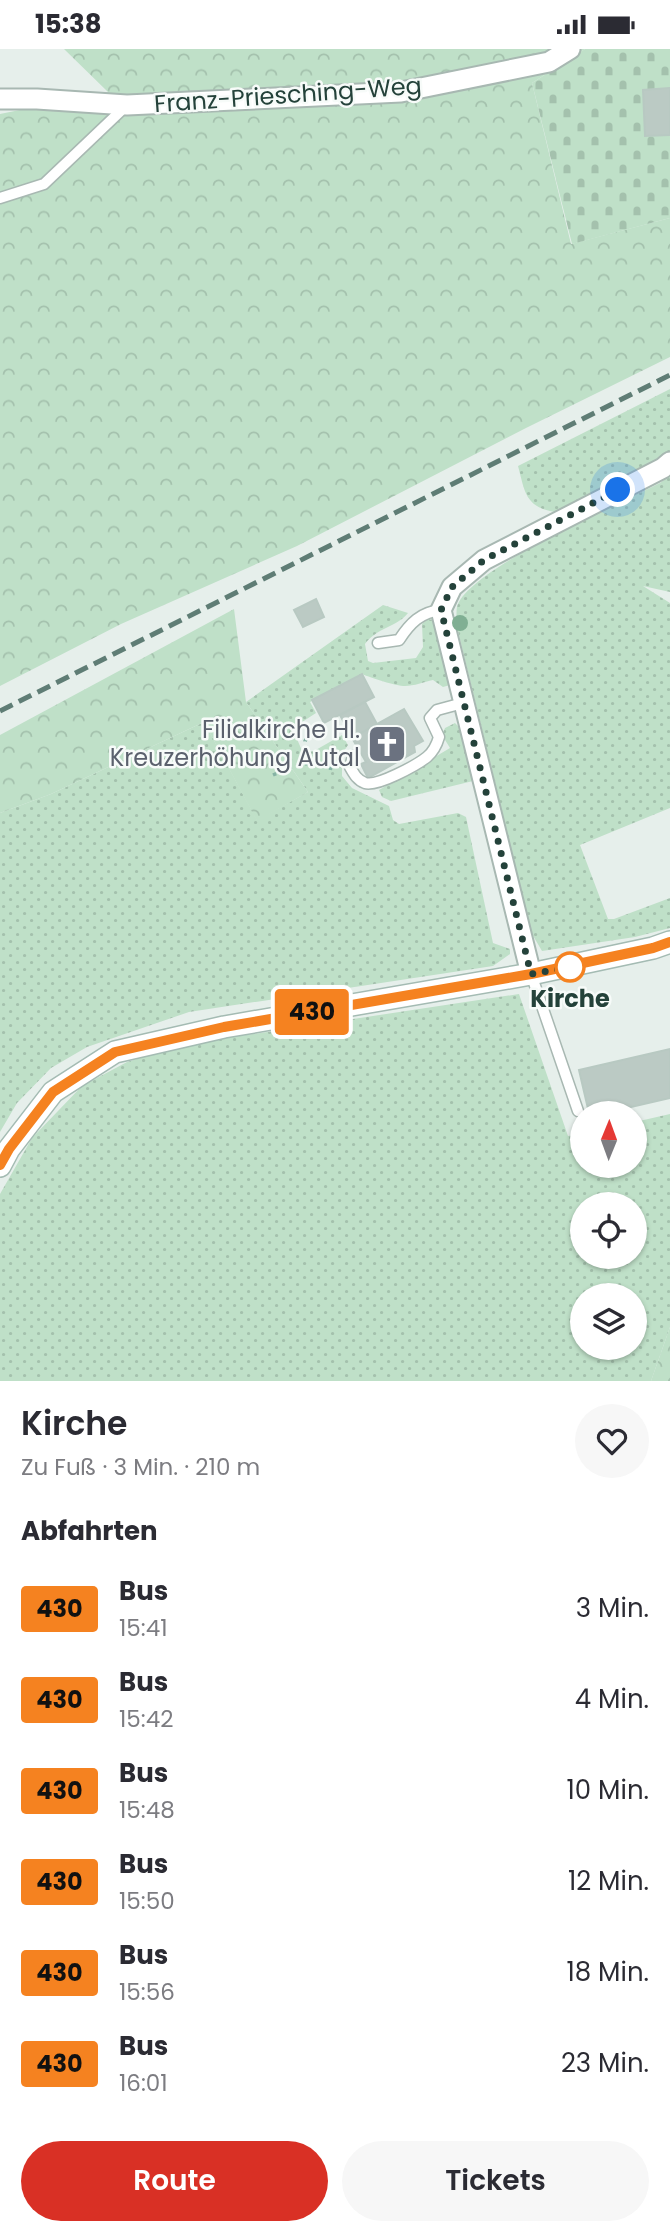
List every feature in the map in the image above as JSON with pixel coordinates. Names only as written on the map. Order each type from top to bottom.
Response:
[{"type":"main road","points":[[0,1166],[9,1149],[53,1092],[115,1052],[224,1027],[531,974],[670,942]]},
{"type":"street","name":"Franz-Priesching-Weg","points":[[0,99],[127,105],[401,93],[549,62],[570,49]]},
{"type":"street","points":[[531,974],[441,610],[452,587],[484,560],[670,462]]},
{"type":"lane","points":[[0,198],[44,184],[127,105]]},
{"type":"lane","points":[[377,643],[399,640],[408,626],[427,611],[441,610]]},
{"type":"lane","points":[[352,762],[356,778],[367,784],[379,783],[427,756],[439,737],[430,718],[437,710],[463,703]]},
{"type":"lane","points":[[531,974],[575,1101]]},
{"type":"path","points":[[316,724],[305,741],[307,754],[318,766],[341,770],[352,762]]},
{"type":"path","points":[[273,775],[291,767],[315,762]]},
{"type":"green space","points":[[64,49],[585,49],[532,83],[571,244],[670,218],[670,357],[297,546],[121,624],[0,686],[0,114],[108,92]]},
{"type":"green space","points":[[585,49],[670,49],[670,218],[572,244],[532,83]]},
{"type":"green space","points":[[670,389],[670,452],[555,512],[545,510],[528,497],[518,466]]},
{"type":"green space","points":[[670,475],[670,592],[643,586],[670,603],[670,808],[580,845],[608,919],[670,898],[670,928],[635,937],[542,951],[532,934],[456,623],[457,607],[467,592],[515,557],[660,483]]},
{"type":"green space","points":[[383,605],[408,613],[375,634],[365,644],[368,661],[373,663],[416,658],[423,647],[422,624],[428,619],[434,620],[450,685],[443,687],[433,680],[401,686],[362,674],[310,702],[316,713],[299,724],[297,739],[303,753],[314,751],[342,735],[348,745],[342,754],[342,776],[352,788],[389,806],[393,820],[399,824],[458,813],[466,817],[493,943],[510,949],[510,954],[493,966],[189,1012],[87,1047],[51,1068],[17,1103],[0,1132],[0,813],[51,794],[204,722],[257,820],[308,792],[246,702]]},
{"type":"green space","points":[[234,609],[246,702],[308,792],[257,821],[204,722],[51,794],[0,813],[0,735]]},
{"type":"green space","points":[[455,723],[460,728],[473,781],[391,801],[382,797],[379,790],[450,748],[442,735],[445,728]]},
{"type":"green space","points":[[519,994],[570,1136],[570,1178],[648,1178],[648,1119],[670,1114],[670,1327],[651,1381],[0,1381],[0,1194],[32,1138],[82,1086],[127,1062],[187,1044]]},
{"type":"green space","points":[[670,1327],[670,1381],[651,1381]]},
{"type":"building","points":[[670,88],[670,135],[645,136],[643,90]]},
{"type":"building","points":[[316,599],[324,617],[303,627],[294,610]]},
{"type":"building","points":[[362,674],[374,697],[324,723],[312,700]]},
{"type":"building","points":[[365,702],[377,724],[352,738],[340,715]]},
{"type":"building","name":"Filialkirche Hl. Kreuzerhöhung Autal","points":[[404,709],[423,741],[414,746],[415,752],[368,778],[361,764],[366,762],[352,738]]},
{"type":"building","points":[[670,1049],[670,1098],[648,1103],[586,1101],[579,1070]]},
{"type":"railway","points":[[0,711],[670,375]]},
{"type":"bus line","name":"430","points":[[0,1165],[9,1149],[53,1092],[115,1052],[224,1027],[531,974],[670,942]]},
{"type":"place","name":"Filialkirche Hl. Kreuzerhöhung Autal","points":[[387,744]]},
{"type":"place","name":"Kirche","points":[[570,967]]},
{"type":"route","points":[[570,967],[531,974],[441,610],[452,587],[484,560],[618,490]]}]
